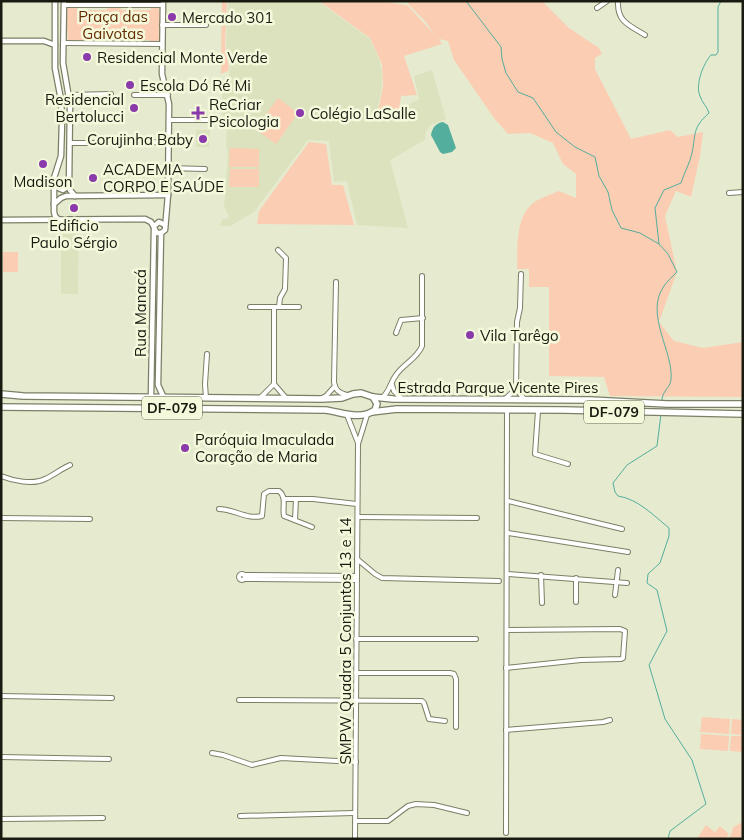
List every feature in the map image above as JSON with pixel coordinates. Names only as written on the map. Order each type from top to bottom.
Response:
[{"type":"main road","name":"DF-079","points":[[1,394],[164,398],[321,398],[344,397],[361,393],[373,397]]},
{"type":"main road","points":[[344,397],[339,406],[345,413]]},
{"type":"main road","name":"Estrada Parque Vicente Pires","points":[[373,397],[743,404]]},
{"type":"main road","points":[[370,414],[375,410],[377,404],[373,397]]},
{"type":"main road","points":[[575,411],[579,409],[577,400]]},
{"type":"main road","name":"DF-079","points":[[1,408],[325,410],[358,416],[370,414]]},
{"type":"main road","name":"Estrada Parque Vicente Pires","points":[[370,414],[397,409],[743,414]]},
{"type":"street","points":[[55,1],[55,72],[61,100],[62,121],[61,160],[54,178],[54,212],[59,220]]},
{"type":"street","points":[[597,8],[607,1]]},
{"type":"street","points":[[618,1],[618,12],[622,20],[645,34]]},
{"type":"street","points":[[1,220],[145,219],[149,220],[157,233],[165,230],[168,195],[169,120],[168,95],[162,74],[163,3],[64,3],[64,72],[69,95],[70,121],[69,186],[75,196]]},
{"type":"street","points":[[162,25],[206,25]]},
{"type":"street","points":[[44,41],[55,36]]},
{"type":"street","points":[[1,41],[44,41],[55,45]]},
{"type":"street","points":[[64,43],[162,44]]},
{"type":"street","points":[[69,95],[111,94]]},
{"type":"street","points":[[134,95],[168,95]]},
{"type":"street","points":[[169,120],[208,120]]},
{"type":"street","points":[[62,121],[70,121]]},
{"type":"street","points":[[130,143],[168,142]]},
{"type":"street","points":[[70,143],[108,143]]},
{"type":"street","points":[[168,168],[205,169]]},
{"type":"street","points":[[54,186],[63,190],[69,186]]},
{"type":"street","points":[[729,193],[743,192]]},
{"type":"street","points":[[54,204],[64,196],[168,195]]},
{"type":"street","points":[[47,220],[54,212]]},
{"type":"street","points":[[154,228],[159,222],[165,225]]},
{"type":"street","name":"Rua Manacá","points":[[150,397],[154,228]]},
{"type":"street","name":"Rua Manacá","points":[[161,233],[158,384],[164,398]]},
{"type":"street","points":[[278,250],[286,258],[285,290],[276,307],[274,384],[286,398]]},
{"type":"street","points":[[521,274],[520,308],[517,322],[516,389],[525,400]]},
{"type":"street","points":[[382,398],[392,385],[395,375],[422,349],[422,276]]},
{"type":"street","points":[[336,282],[335,386],[344,397]]},
{"type":"street","points":[[250,307],[299,307]]},
{"type":"street","points":[[396,333],[401,320],[423,318]]},
{"type":"street","points":[[206,398],[207,354]]},
{"type":"street","points":[[261,397],[274,384]]},
{"type":"street","points":[[392,385],[402,399]]},
{"type":"street","points":[[321,398],[326,396],[335,386]]},
{"type":"street","points":[[502,400],[516,389]]},
{"type":"street","points":[[506,834],[507,411]]},
{"type":"street","points":[[538,411],[535,454],[568,464]]},
{"type":"street","name":"SMPW Quadra 5 Conjuntos 13 e 14","points":[[345,413],[358,443]]},
{"type":"street","name":"SMPW Quadra 5 Conjuntos 13 e 14","points":[[354,839],[358,443],[370,414]]},
{"type":"street","points":[[1,476],[36,482],[70,465]]},
{"type":"street","points":[[219,509],[229,510],[247,517],[262,516],[263,496],[266,492],[279,491],[284,499],[284,516],[312,527]]},
{"type":"street","points":[[284,499],[357,504]]},
{"type":"street","points":[[294,520],[296,499]]},
{"type":"street","points":[[508,501],[622,529]]},
{"type":"street","points":[[358,517],[477,518]]},
{"type":"street","points":[[1,518],[90,519]]},
{"type":"street","points":[[508,533],[628,552]]},
{"type":"street","points":[[358,559],[382,578],[498,582]]},
{"type":"street","points":[[615,595],[618,570]]},
{"type":"street","points":[[507,574],[541,575],[627,583]]},
{"type":"street","points":[[541,575],[542,603]]},
{"type":"street","points":[[244,577],[357,578]]},
{"type":"street","points":[[576,578],[576,602]]},
{"type":"street","points":[[506,668],[580,660],[621,660],[624,655],[625,631],[507,630]]},
{"type":"street","points":[[356,639],[476,639]]},
{"type":"street","points":[[356,673],[454,674],[456,679],[456,727]]},
{"type":"street","points":[[1,696],[112,698]]},
{"type":"street","points":[[239,700],[422,702],[430,719],[445,721]]},
{"type":"street","points":[[506,730],[610,720]]},
{"type":"street","points":[[212,753],[252,765],[281,758],[356,762]]},
{"type":"street","points":[[1,757],[109,759]]},
{"type":"street","points":[[355,821],[388,821],[408,806],[416,804],[434,805],[467,813]]},
{"type":"street","points":[[240,816],[354,813]]},
{"type":"street","points":[[1,819],[103,818]]},
{"type":"shaded area","name":"Colégio LaSalle","points":[[228,1],[318,1],[370,39],[379,59],[382,72],[382,86],[376,118],[399,110],[419,99],[414,76],[432,70],[446,119],[431,125],[426,132],[425,140],[390,160],[408,228],[357,225],[347,181],[334,182],[329,141],[308,140],[254,212],[230,226],[220,226],[222,219],[227,219],[229,216],[224,207],[228,153],[226,145],[227,125],[223,121],[222,111],[222,95],[230,68],[226,44]]},
{"type":"shaded area","name":"Corujinha Baby","points":[[196,130],[210,130],[209,147],[196,147]]},
{"type":"shaded area","points":[[79,229],[78,294],[61,294],[61,231]]},
{"type":"green space","points":[[222,1],[227,1],[225,44],[229,68],[228,71],[221,74]]},
{"type":"green space","points":[[319,1],[378,1],[407,5],[434,34],[407,1],[542,1],[569,28],[599,48],[602,54],[595,58],[595,69],[631,139],[670,130],[678,137],[703,132],[691,197],[676,191],[665,216],[677,272],[659,322],[674,341],[703,348],[743,342],[743,397],[610,396],[604,377],[549,376],[549,287],[529,287],[529,269],[517,269],[518,235],[526,211],[537,201],[559,191],[576,198],[576,174],[563,164],[553,143],[530,133],[508,134],[494,118],[454,60],[448,41],[439,39],[442,44],[404,56],[417,95],[401,96],[399,110],[377,117],[383,86],[382,65],[370,38]]},
{"type":"green space","name":"Praça das Gaivotas","points":[[70,7],[77,7],[77,10],[106,10],[109,7],[120,7],[121,10],[151,10],[151,7],[158,8],[160,11],[160,40],[150,42],[150,40],[119,39],[119,43],[107,43],[106,40],[79,40],[79,43],[68,42],[66,10]]},
{"type":"green space","points":[[278,98],[298,113],[276,144],[255,129]]},
{"type":"green space","points":[[309,142],[326,144],[332,185],[343,185],[354,225],[257,224],[259,211]]},
{"type":"green space","points":[[230,148],[259,149],[259,167],[229,167]]},
{"type":"green space","points":[[230,169],[259,169],[259,187],[229,187]]},
{"type":"green space","points":[[3,252],[18,252],[18,272],[3,272]]},
{"type":"green space","points":[[702,717],[730,719],[729,734],[700,732]]},
{"type":"green space","points":[[732,719],[743,720],[743,735],[731,734]]},
{"type":"green space","points":[[701,734],[729,736],[728,751],[700,749]]},
{"type":"green space","points":[[731,736],[743,736],[743,752],[730,751]]},
{"type":"green space","points":[[743,822],[743,839],[728,839],[733,827]]},
{"type":"green space","points":[[706,825],[715,832],[720,826],[729,834],[725,839],[697,839]]},
{"type":"water","points":[[443,122],[448,125],[456,148],[452,152],[443,154],[431,135],[435,126]]},
{"type":"waterway","points":[[466,1],[501,47],[506,73],[518,92],[533,98],[556,132],[575,147],[595,157],[599,176],[608,192],[612,210],[621,228],[640,233],[659,244]]},
{"type":"waterway","points":[[662,400],[663,394],[671,380],[671,369],[658,321],[657,309],[659,297],[664,286],[677,272],[668,254],[659,244],[655,208],[664,190],[681,183],[691,157],[697,127],[709,113],[701,98],[698,86],[705,64],[711,55],[716,55],[718,52],[718,7],[721,1]]},
{"type":"waterway","points":[[661,414],[657,446],[627,465],[613,483],[618,496],[639,504],[669,528],[669,536],[660,563],[648,574],[647,583],[657,590],[667,631],[649,665],[665,719],[692,760],[706,804],[670,831],[668,839]]},
{"type":"place","name":"Mercado 301","points":[[172,17]]},
{"type":"place","name":"Residencial Monte Verde","points":[[87,57]]},
{"type":"place","name":"Escola Dó Ré Mi","points":[[130,85]]},
{"type":"place","name":"Residencial Bertolucci","points":[[134,108]]},
{"type":"place","name":"ReCriar Psicologia","points":[[198,113]]},
{"type":"place","name":"Colégio LaSalle","points":[[300,113]]},
{"type":"place","name":"Corujinha Baby","points":[[203,139]]},
{"type":"place","name":"Madison","points":[[43,164]]},
{"type":"place","name":"ACADEMIA CORPO E SAÚDE","points":[[93,178]]},
{"type":"place","name":"Edificio Paulo Sérgio","points":[[74,208]]},
{"type":"place","name":"Vila Tarêgo","points":[[470,335]]},
{"type":"place","name":"Paróquia Imaculada Coração de Maria","points":[[185,448]]}]
